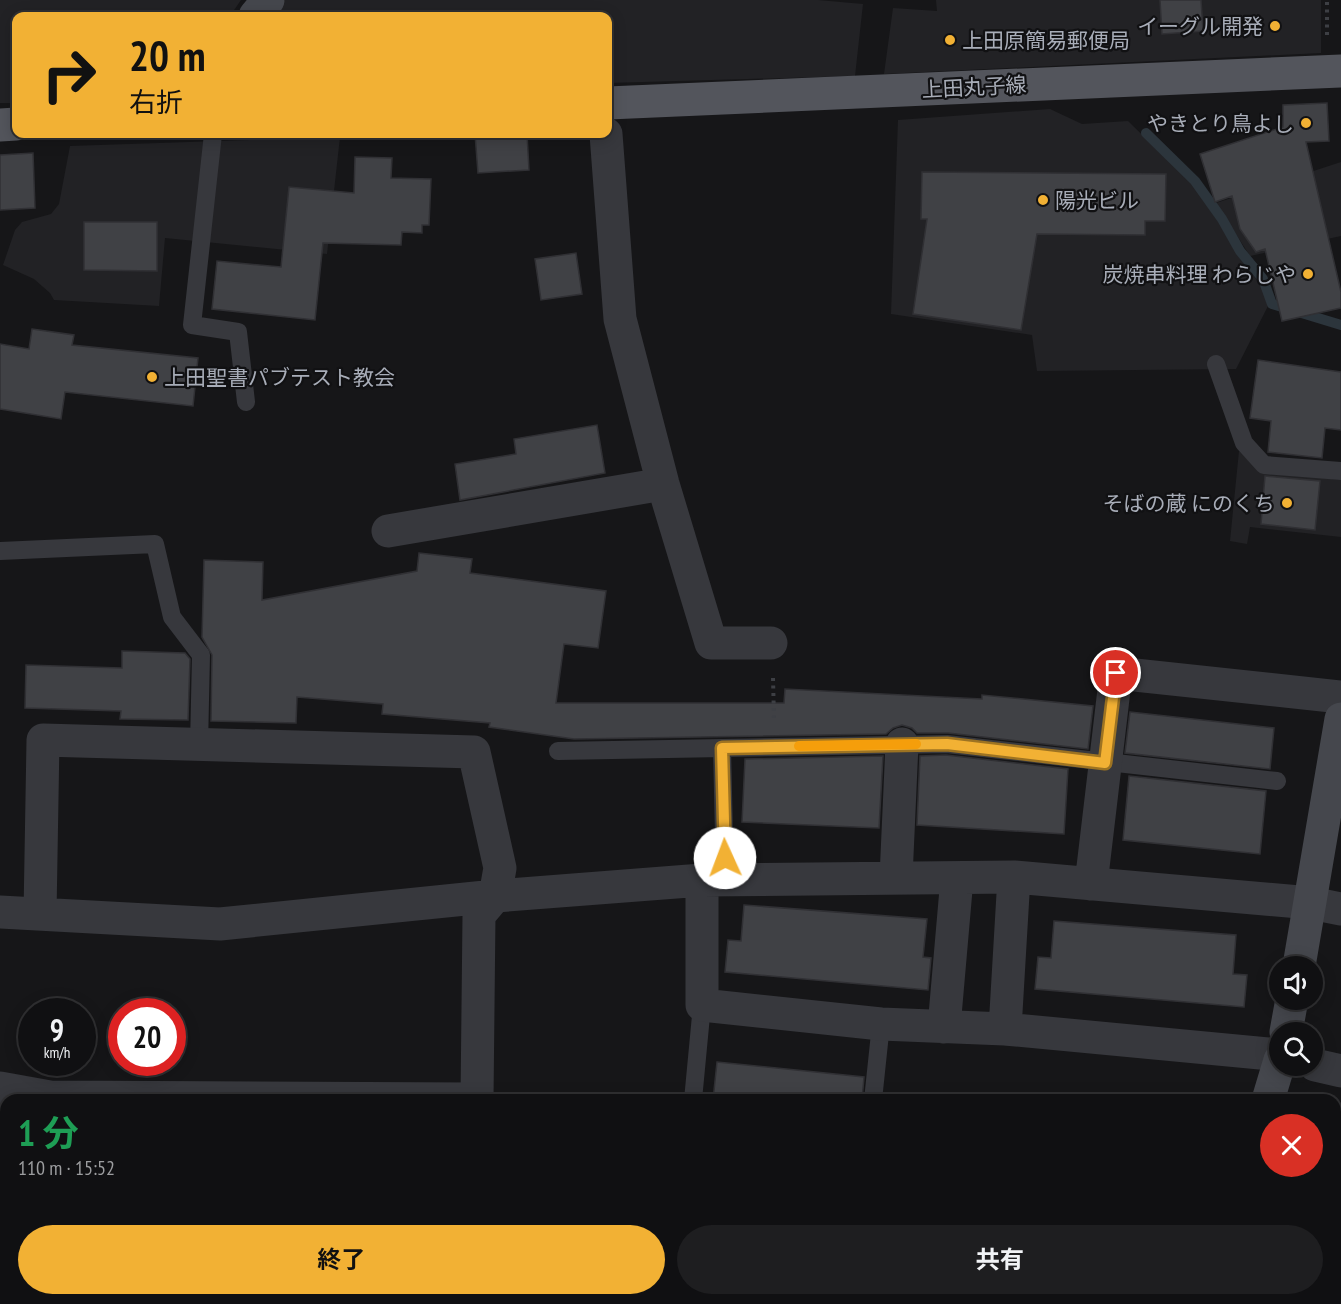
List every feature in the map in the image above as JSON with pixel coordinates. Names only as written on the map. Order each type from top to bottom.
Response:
[{"type":"main road","name":"上田丸子線","points":[[612,103],[1341,71]]},
{"type":"street","points":[[258,12],[268,0]]},
{"type":"street","points":[[606,138],[620,319],[663,484],[711,643],[771,643]]},
{"type":"street","points":[[388,531],[663,484]]},
{"type":"street","points":[[1091,884],[1116,673],[1341,697]]},
{"type":"street","points":[[1304,956],[1326,906],[1341,719]]},
{"type":"street","points":[[40,914],[43,740],[474,752],[500,868],[495,896],[479,915],[477,1094]]},
{"type":"street","points":[[896,878],[902,744]]},
{"type":"street","points":[[0,912],[220,924],[495,896],[714,880],[1014,877],[1326,906]]},
{"type":"street","points":[[1005,1029],[1014,877]]},
{"type":"street","points":[[944,1027],[957,878]]},
{"type":"street","points":[[714,880],[702,1005],[881,1024],[1005,1029],[1269,1054]]},
{"type":"street","points":[[1270,1094],[1275,1076]]},
{"type":"street","points":[[0,1088],[33,1094]]},
{"type":"lane","points":[[213,138],[192,324],[238,332],[246,402]]},
{"type":"lane","points":[[1216,364],[1244,443],[1264,465],[1341,471]]},
{"type":"lane","points":[[0,551],[155,544],[172,618],[201,655],[199,746]]},
{"type":"lane","points":[[558,751],[947,744],[1277,781]]},
{"type":"lane","points":[[714,880],[722,748]]},
{"type":"lane","points":[[694,1094],[702,1005]]},
{"type":"lane","points":[[874,1094],[881,1024]]},
{"type":"path","points":[[771,643],[776,746]]},
{"type":"shaded area","points":[[0,0],[241,0],[233,12],[12,12],[12,103],[0,103]]},
{"type":"shaded area","points":[[285,0],[818,0],[863,4],[855,76],[612,83],[612,12],[274,12]]},
{"type":"shaded area","points":[[936,0],[1321,0],[1321,53],[884,74],[893,8],[937,11]]},
{"type":"shaded area","points":[[1050,109],[1082,124],[1128,121],[1192,184],[1236,253],[1261,285],[1268,306],[1236,369],[1037,371],[1032,335],[891,314],[898,120]]},
{"type":"shaded area","points":[[340,138],[327,254],[165,238],[159,306],[54,300],[50,293],[34,279],[3,265],[15,230],[22,222],[51,214],[59,204],[70,146]]},
{"type":"shaded area","points":[[1341,162],[1341,236],[1250,256],[1216,203]]},
{"type":"shaded area","name":"そばの蔵 にのくち","points":[[1239,451],[1259,471],[1341,480],[1341,537],[1250,527],[1247,544],[1230,541]]},
{"type":"building","points":[[1160,0],[1201,0],[1203,31],[1162,34]]},
{"type":"building","points":[[1327,103],[1329,141],[1306,142],[1341,292],[1341,308],[1282,321],[1265,249],[1256,252],[1240,229],[1232,196],[1215,202],[1200,154],[1283,127],[1283,105]]},
{"type":"building","points":[[475,138],[527,138],[529,170],[478,173]]},
{"type":"building","points":[[33,153],[35,208],[0,210],[0,155]]},
{"type":"building","points":[[355,157],[392,158],[391,178],[431,179],[429,225],[422,225],[422,233],[402,232],[401,245],[323,243],[315,320],[212,309],[217,261],[281,267],[289,187],[354,193]]},
{"type":"building","points":[[922,172],[1166,174],[1165,221],[1145,221],[1145,235],[1037,234],[1021,330],[913,314],[927,219],[921,219]]},
{"type":"building","points":[[84,222],[157,222],[157,271],[84,270]]},
{"type":"building","points":[[576,253],[582,294],[541,300],[535,259]]},
{"type":"building","points":[[32,329],[74,335],[72,345],[198,358],[193,406],[65,392],[61,419],[0,409],[0,344],[29,349]]},
{"type":"building","points":[[1258,360],[1341,372],[1341,430],[1325,428],[1322,458],[1268,452],[1271,421],[1250,418]]},
{"type":"building","points":[[597,425],[605,473],[460,500],[455,464],[516,454],[514,439]]},
{"type":"building","points":[[1265,476],[1320,481],[1315,530],[1261,524]]},
{"type":"building","points":[[419,553],[472,559],[470,573],[606,591],[598,648],[564,644],[556,703],[784,703],[785,689],[982,699],[982,695],[1093,706],[1088,749],[948,733],[917,733],[912,728],[902,725],[886,734],[574,739],[489,727],[490,723],[382,714],[383,704],[297,697],[296,723],[211,721],[212,655],[202,637],[204,560],[263,562],[262,600],[417,571]]},
{"type":"building","points":[[122,651],[185,653],[190,659],[188,720],[120,719],[121,711],[25,708],[26,665],[122,668]]},
{"type":"building","points":[[1130,712],[1274,728],[1270,769],[1125,753]]},
{"type":"building","points":[[946,755],[1068,769],[1064,834],[917,825],[920,756]]},
{"type":"building","points":[[883,756],[879,828],[742,822],[745,759]]},
{"type":"building","points":[[1129,776],[1266,791],[1260,854],[1123,840]]},
{"type":"building","points":[[744,905],[927,919],[923,957],[931,958],[928,990],[725,972],[728,940],[741,941]]},
{"type":"building","points":[[1054,921],[1236,935],[1233,974],[1247,975],[1244,1007],[1035,989],[1038,957],[1051,958]]},
{"type":"building","points":[[717,1062],[864,1077],[863,1094],[714,1094]]},
{"type":"waterway","points":[[1146,133],[1195,181],[1222,219],[1240,251],[1263,279],[1272,304],[1341,325]]},
{"type":"slow traffic","points":[[799,746],[916,744]]},
{"type":"place","name":"イーグル開発","points":[[1275,26]]},
{"type":"place","name":"上田原簡易郵便局","points":[[950,40]]},
{"type":"place","name":"やきとり鳥よし","points":[[1306,123]]},
{"type":"place","name":"陽光ビル","points":[[1043,200]]},
{"type":"place","name":"炭焼串料理 わらじや","points":[[1308,274]]},
{"type":"place","name":"上田聖書パブテスト教会","points":[[152,377]]},
{"type":"place","name":"そばの蔵 にのくち","points":[[1287,503]]},
{"type":"route","points":[[725,858],[722,748],[947,744],[1105,763],[1116,673]]}]
